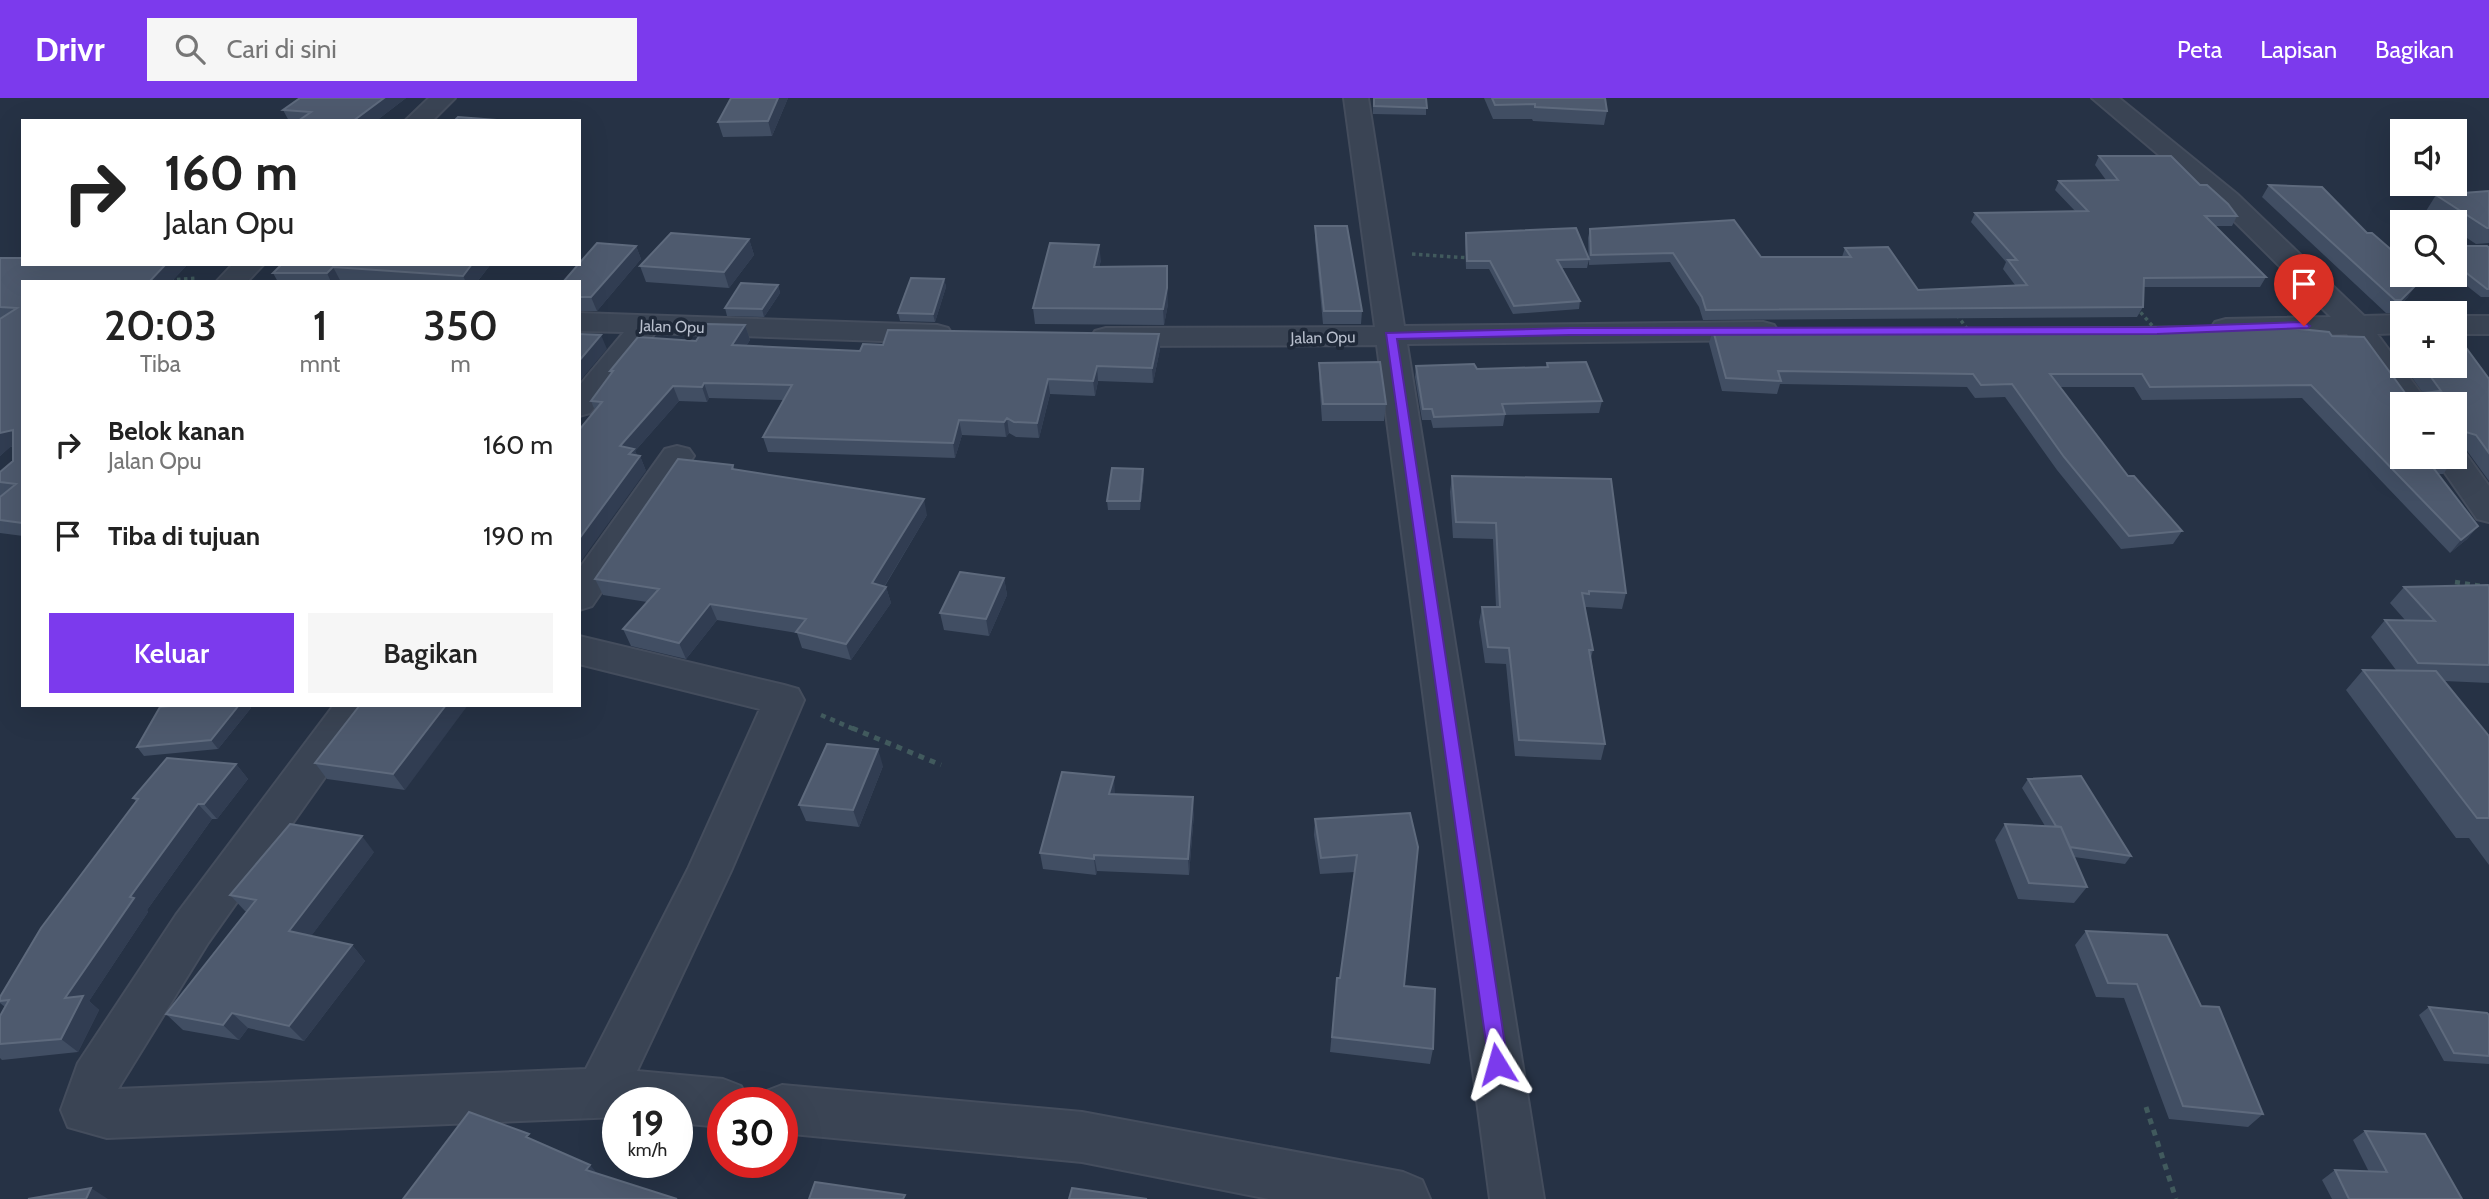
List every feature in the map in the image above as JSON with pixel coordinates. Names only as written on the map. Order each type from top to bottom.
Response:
[{"type":"street","points":[[419,119],[443,98]]},
{"type":"street","points":[[1356,98],[1517,1199]]},
{"type":"street","points":[[2104,98],[2228,200],[2355,324],[2404,392]]},
{"type":"street","name":"Jalan Opu","points":[[581,322],[969,334]]},
{"type":"street","points":[[2157,330],[2390,324]]},
{"type":"street","points":[[581,404],[646,325]]},
{"type":"street","points":[[2467,325],[2489,325]]},
{"type":"street","name":"Jalan Opu","points":[[1077,337],[1790,331]]},
{"type":"street","points":[[581,594],[677,456]]},
{"type":"street","points":[[2460,469],[2489,511]]},
{"type":"street","points":[[581,650],[785,700],[709,871],[601,1092]]},
{"type":"street","points":[[355,707],[192,929],[96,1080],[86,1110],[107,1114],[189,1112],[601,1092],[707,1102]]},
{"type":"street","points":[[798,1110],[1082,1137],[1403,1199]]},
{"type":"path","points":[[1377,252],[1473,258]]},
{"type":"path","points":[[158,280],[239,274]]},
{"type":"path","points":[[2130,300],[2157,330]]},
{"type":"path","points":[[1952,308],[1974,340]]},
{"type":"path","points":[[2455,582],[2489,587]]},
{"type":"path","points":[[785,700],[941,765]]},
{"type":"path","points":[[2146,1107],[2176,1199]]},
{"type":"building","points":[[300,98],[384,98],[356,119],[301,119],[311,112],[283,110]]},
{"type":"building","points":[[731,98],[778,98],[768,121],[718,122]]},
{"type":"building","points":[[1374,98],[1426,98],[1427,108],[1374,106]]},
{"type":"building","points":[[1492,98],[1605,98],[1607,111],[1535,107],[1535,104],[1495,105]]},
{"type":"building","points":[[2099,156],[2171,156],[2200,185],[2207,185],[2228,204],[2237,216],[2205,216],[2266,277],[2144,278],[2143,307],[1706,310],[1702,297],[1673,253],[1591,255],[1590,229],[1734,220],[1761,257],[1851,257],[1845,248],[1888,247],[1918,290],[2027,285],[2008,260],[2017,260],[1975,213],[2088,211],[2059,181],[2118,180]]},
{"type":"building","points":[[2269,185],[2322,187],[2367,233],[2372,233],[2390,249],[2390,287],[2414,287],[2401,300],[2395,300]]},
{"type":"building","points":[[2489,191],[2489,228],[2467,215],[2467,210],[2459,210],[2438,196],[2467,196],[2467,193]]},
{"type":"building","points":[[1315,226],[1347,226],[1362,311],[1324,311]]},
{"type":"building","points":[[1576,228],[1589,259],[1557,260],[1580,301],[1514,306],[1490,261],[1467,261],[1466,233]]},
{"type":"building","points":[[671,233],[749,239],[724,272],[640,266]]},
{"type":"building","points":[[597,243],[636,246],[591,297],[581,297],[581,280],[565,280],[577,266],[581,266],[581,261]]},
{"type":"building","points":[[1050,243],[1099,245],[1094,267],[1167,266],[1163,309],[1033,308]]},
{"type":"building","points":[[2467,246],[2489,247],[2487,289],[2467,273]]},
{"type":"building","points":[[0,258],[21,258],[21,266],[164,266],[151,280],[21,280],[21,523],[0,520],[0,497],[16,484],[0,482],[0,472],[13,461],[13,430],[0,433],[0,319],[17,308],[0,307]]},
{"type":"building","points":[[280,266],[470,266],[463,276],[333,267],[327,273],[273,273]]},
{"type":"building","points":[[911,278],[944,279],[933,314],[898,313]]},
{"type":"building","points":[[741,283],[778,285],[762,309],[725,308]]},
{"type":"building","points":[[707,324],[745,325],[732,345],[860,351],[863,344],[883,345],[888,330],[1159,334],[1152,368],[1097,366],[1093,381],[1048,379],[1037,423],[1014,422],[1007,418],[1004,422],[959,420],[953,443],[763,437],[792,385],[704,383],[702,387],[673,386],[620,446],[634,449],[629,454],[640,456],[581,536],[581,428],[602,402],[591,401],[613,371],[610,371],[638,337],[696,341]]},
{"type":"building","points":[[2270,326],[2329,332],[2332,336],[2364,337],[2390,372],[2390,378],[2394,378],[2404,392],[2390,392],[2390,467],[2311,385],[2150,387],[2142,374],[2050,374],[2128,476],[2134,476],[2182,531],[2129,536],[2064,457],[2012,384],[1981,385],[1973,374],[1778,371],[1781,381],[1726,378],[1713,330]]},
{"type":"building","points":[[581,334],[601,335],[581,359]]},
{"type":"building","points":[[2467,349],[2489,379],[2489,453],[2476,435],[2467,432],[2467,392],[2432,392],[2441,391],[2432,378],[2467,378]]},
{"type":"building","points":[[1380,362],[1386,404],[1323,404],[1319,363]]},
{"type":"building","points":[[1586,362],[1602,401],[1502,404],[1505,414],[1434,417],[1432,409],[1423,409],[1416,366],[1474,364],[1477,369],[1548,367],[1547,363]]},
{"type":"building","points":[[678,459],[733,465],[732,469],[924,499],[872,583],[886,587],[846,644],[796,632],[806,619],[710,604],[679,643],[623,629],[659,589],[595,579]]},
{"type":"building","points":[[1112,468],[1143,469],[1140,501],[1107,501]]},
{"type":"building","points":[[2392,469],[2434,469],[2478,526],[2461,540]]},
{"type":"building","points":[[1452,476],[1611,479],[1626,593],[1582,593],[1593,650],[1589,650],[1605,744],[1519,740],[1509,648],[1488,647],[1482,607],[1500,607],[1496,523],[1456,522]]},
{"type":"building","points":[[960,572],[1004,578],[986,619],[940,613]]},
{"type":"building","points":[[2488,585],[2489,665],[2418,663],[2385,620],[2435,621],[2404,587]]},
{"type":"building","points":[[2363,670],[2436,671],[2489,736],[2489,818],[2477,818]]},
{"type":"building","points":[[160,707],[237,707],[211,740],[137,747]]},
{"type":"building","points":[[358,707],[444,707],[393,774],[315,763]]},
{"type":"building","points":[[827,744],[878,749],[853,810],[799,805]]},
{"type":"building","points":[[167,758],[236,764],[204,804],[198,804],[130,897],[134,898],[65,998],[83,996],[61,1039],[0,1044],[0,1016],[9,1000],[0,1001],[0,997],[41,928],[138,799],[133,798]]},
{"type":"building","points":[[1062,772],[1114,777],[1109,794],[1193,797],[1188,859],[1094,855],[1094,859],[1040,853]]},
{"type":"building","points":[[2081,776],[2131,856],[2070,847],[2061,827],[2056,826],[2028,779]]},
{"type":"building","points":[[1410,813],[1418,847],[1404,986],[1435,989],[1433,1049],[1332,1037],[1337,978],[1340,978],[1357,855],[1321,858],[1315,819]]},
{"type":"building","points":[[290,824],[362,836],[289,931],[352,945],[289,1026],[232,1013],[223,1025],[166,1014],[256,900],[230,895]]},
{"type":"building","points":[[2005,824],[2061,827],[2087,887],[2029,883]]},
{"type":"building","points":[[2086,931],[2167,935],[2201,1006],[2219,1007],[2263,1114],[2183,1106],[2137,984],[2108,983]]},
{"type":"building","points":[[2429,1007],[2487,1013],[2489,1056],[2454,1053]]},
{"type":"building","points":[[469,1112],[529,1134],[526,1137],[590,1165],[586,1170],[602,1175],[602,1178],[611,1178],[677,1199],[403,1199]]},
{"type":"building","points":[[2365,1131],[2425,1134],[2462,1199],[2349,1199],[2335,1170],[2387,1172]]},
{"type":"building","points":[[815,1182],[905,1195],[903,1199],[809,1199]]},
{"type":"building","points":[[91,1188],[86,1199],[28,1199]]},
{"type":"building","points":[[1072,1188],[1147,1199],[1069,1199]]},
{"type":"route","points":[[1497,1064],[1391,336],[1570,331],[2157,330],[2304,326]]}]
